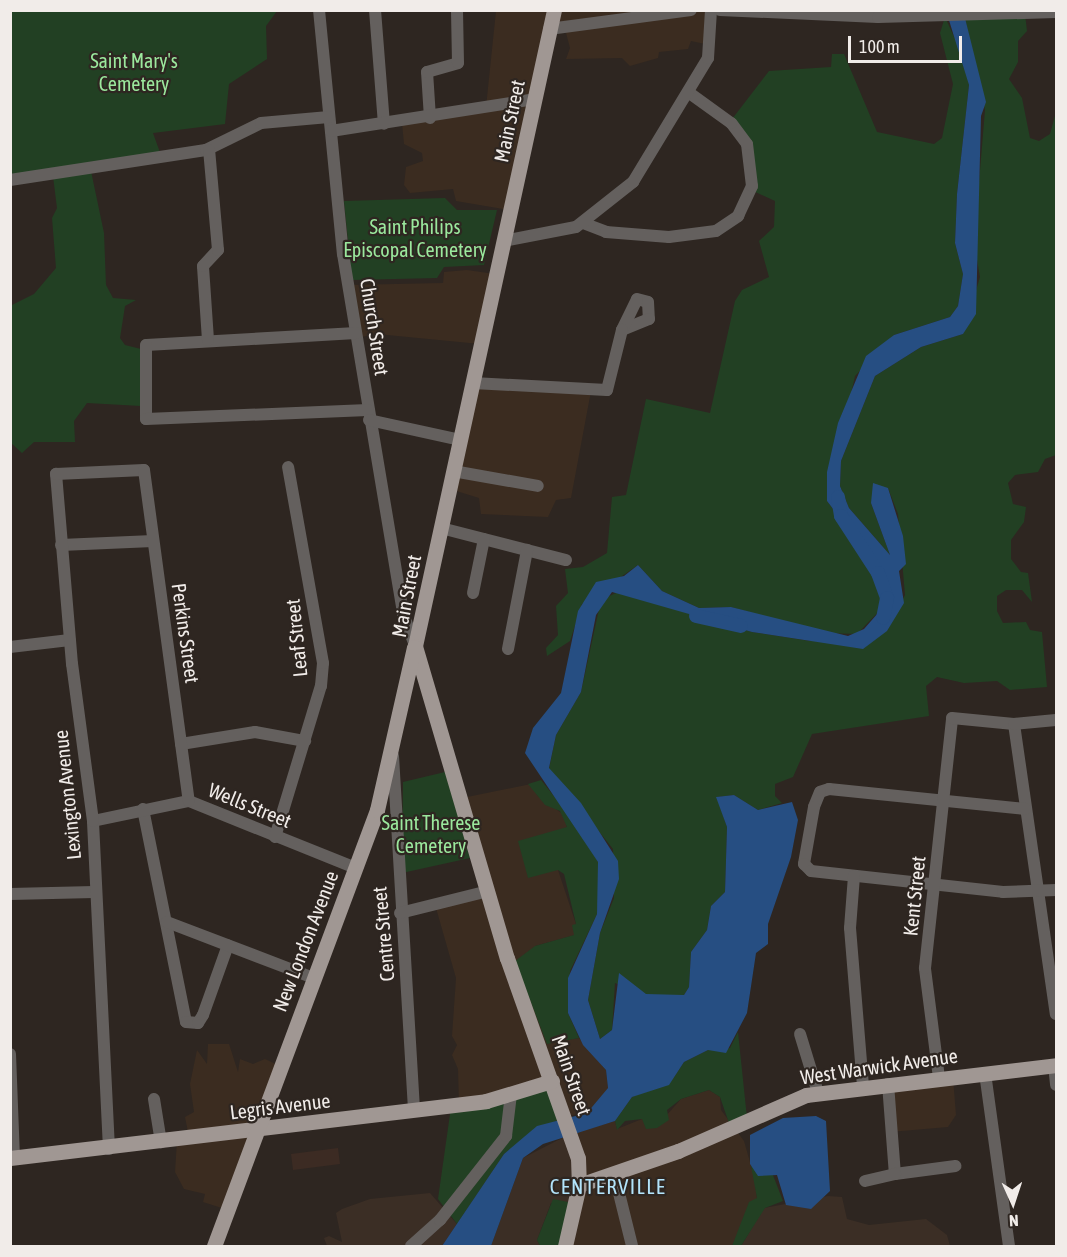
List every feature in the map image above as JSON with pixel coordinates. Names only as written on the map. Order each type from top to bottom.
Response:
[{"type":"main road","name":"Main Street","points":[[554,10],[414,646],[488,891],[575,1149],[579,1185],[565,1246]]},
{"type":"main road","name":"New London Avenue","points":[[214,1246],[356,868],[393,756],[414,646]]},
{"type":"main road","name":"West Warwick Avenue","points":[[579,1185],[678,1152],[782,1102],[818,1093],[1055,1065]]},
{"type":"main road","name":"Legris Avenue","points":[[12,1158],[109,1149],[414,1110],[512,1094],[552,1081]]},
{"type":"main road","points":[[575,1149],[597,1169],[618,1172]]},
{"type":"street","name":"Church Street","points":[[319,10],[329,117],[356,333],[403,614],[414,646]]},
{"type":"street","points":[[375,10],[384,124]]},
{"type":"street","points":[[430,118],[427,72],[458,63],[457,10]]},
{"type":"street","points":[[549,30],[627,15],[691,10]]},
{"type":"street","points":[[503,241],[584,223],[633,182],[691,94],[712,43],[711,10]]},
{"type":"street","points":[[720,10],[938,17],[1056,12]]},
{"type":"street","points":[[584,223],[624,235],[706,233],[738,216],[752,186],[747,144],[731,123],[691,94]]},
{"type":"street","points":[[331,131],[430,118],[535,99]]},
{"type":"street","points":[[10,180],[209,150],[261,123],[329,117]]},
{"type":"street","points":[[208,340],[203,266],[218,250],[209,150]]},
{"type":"street","points":[[473,383],[607,390],[622,330]]},
{"type":"street","points":[[356,333],[146,345],[146,419],[369,415],[460,440]]},
{"type":"street","name":"Leaf Street","points":[[275,837],[305,741],[322,663],[288,467]]},
{"type":"street","name":"Lexington Avenue","points":[[109,1149],[94,892],[93,821],[70,640],[56,474],[144,470]]},
{"type":"street","name":"Perkins Street","points":[[144,470],[189,801]]},
{"type":"street","points":[[453,471],[538,486]]},
{"type":"street","points":[[441,528],[566,560]]},
{"type":"street","points":[[473,593],[484,539]]},
{"type":"street","points":[[61,545],[153,541]]},
{"type":"street","points":[[508,649],[527,550]]},
{"type":"street","points":[[10,647],[70,640]]},
{"type":"street","name":"Kent Street","points":[[939,1078],[926,968],[952,718],[1014,724]]},
{"type":"street","points":[[1056,720],[1014,724],[1056,1014]]},
{"type":"street","points":[[181,744],[255,732],[305,741]]},
{"type":"street","name":"Centre Street","points":[[393,756],[400,913],[414,1110]]},
{"type":"street","points":[[1025,809],[943,803],[845,789],[820,792],[804,864],[812,872],[936,884],[1038,891],[1056,890]]},
{"type":"street","name":"Wells Street","points":[[93,821],[189,801],[356,868]]},
{"type":"street","points":[[143,809],[167,922],[183,1019],[198,1023],[228,945]]},
{"type":"street","points":[[854,876],[850,920],[863,1087]]},
{"type":"street","points":[[400,913],[488,891]]},
{"type":"street","points":[[10,894],[94,892]]},
{"type":"street","points":[[167,922],[314,978]]},
{"type":"street","points":[[800,1034],[818,1093]]},
{"type":"street","points":[[10,1054],[12,1158]]},
{"type":"street","points":[[1055,1065],[1056,1085]]},
{"type":"street","points":[[985,1073],[1009,1246]]},
{"type":"street","points":[[888,1084],[895,1173]]},
{"type":"street","points":[[411,1246],[427,1235],[506,1136],[512,1094]]},
{"type":"street","points":[[154,1099],[161,1142]]},
{"type":"street","points":[[865,1181],[895,1173],[955,1166]]},
{"type":"street","points":[[618,1172],[632,1246]]},
{"type":"shaded area","points":[[708,10],[710,45],[691,41],[688,49],[659,52],[658,58],[630,66],[622,58],[566,59],[570,48],[565,29],[557,29],[509,210],[456,201],[453,189],[410,193],[404,185],[406,167],[423,161],[422,153],[404,144],[402,123],[486,107],[496,11]]},
{"type":"shaded area","points":[[467,270],[495,274],[480,344],[377,334],[356,338],[348,285],[443,283],[444,272]]},
{"type":"shaded area","points":[[472,385],[591,391],[571,498],[556,500],[548,517],[481,514],[479,498],[450,489]]},
{"type":"shaded area","points":[[531,784],[537,795],[564,815],[567,828],[558,870],[576,924],[575,935],[535,946],[547,1043],[579,1038],[606,1070],[608,1088],[600,1103],[587,1113],[566,1116],[459,1105],[458,1069],[452,1055],[457,1045],[452,1036],[456,978],[436,908],[487,892],[462,798]]},
{"type":"shaded area","points":[[208,1044],[229,1044],[238,1072],[240,1059],[253,1064],[265,1059],[280,1066],[228,1210],[203,1202],[205,1194],[184,1189],[175,1172],[177,1141],[189,1137],[185,1117],[194,1112],[190,1084],[197,1050],[207,1064]]},
{"type":"shaded area","points":[[953,1078],[956,1115],[948,1127],[890,1132],[895,1083]]},
{"type":"shaded area","points":[[709,1090],[720,1097],[721,1110],[744,1141],[754,1176],[757,1198],[732,1246],[564,1246],[573,1133],[615,1121],[617,1129],[642,1119],[659,1124],[681,1099]]},
{"type":"shaded area","points":[[570,1134],[573,1203],[551,1203],[537,1240],[540,1246],[491,1246],[523,1158]]},
{"type":"shaded area","points":[[338,1148],[340,1164],[293,1170],[291,1154]]},
{"type":"shaded area","points":[[430,1193],[457,1224],[442,1246],[327,1246],[324,1238],[329,1236],[342,1242],[336,1213],[342,1209],[370,1199]]},
{"type":"shaded area","points":[[828,1196],[842,1197],[847,1219],[869,1225],[926,1219],[947,1235],[950,1246],[741,1246],[764,1208]]},
{"type":"green space","name":"Saint Mary's Cemetery","points":[[11,11],[277,11],[266,26],[267,59],[229,84],[225,124],[153,133],[162,158],[91,171],[104,233],[106,285],[113,298],[136,300],[125,306],[120,338],[125,345],[141,349],[141,406],[87,403],[74,421],[75,442],[34,442],[22,453],[11,443],[10,306],[34,294],[56,268],[52,218],[57,208],[53,176],[11,181]]},
{"type":"green space","points":[[1025,14],[1027,31],[1018,41],[1018,62],[1009,79],[1022,98],[1030,138],[1039,141],[1050,134],[1056,112],[1056,455],[1045,459],[1038,472],[1015,475],[1008,483],[1013,504],[1026,507],[1024,522],[1011,540],[1011,559],[1021,572],[1028,573],[1032,602],[1022,590],[1006,590],[997,596],[997,611],[1003,623],[1026,622],[1030,630],[1042,632],[1047,687],[1010,690],[997,681],[964,683],[937,677],[926,686],[929,716],[812,734],[793,777],[775,784],[775,796],[782,803],[758,810],[734,795],[717,797],[727,827],[725,892],[711,906],[707,930],[691,952],[689,987],[684,995],[646,995],[615,983],[612,1030],[600,1039],[588,1000],[600,933],[614,898],[613,849],[549,769],[556,735],[581,692],[601,600],[618,592],[752,632],[810,641],[887,631],[905,595],[898,514],[888,488],[871,503],[890,555],[849,508],[840,486],[841,461],[875,376],[921,347],[963,334],[980,277],[974,243],[985,110],[965,18]]},
{"type":"green space","points":[[945,17],[966,63],[969,85],[957,194],[955,243],[963,274],[958,306],[950,317],[894,335],[855,376],[827,501],[888,581],[885,605],[857,634],[824,633],[731,607],[699,608],[662,591],[638,565],[582,604],[570,641],[547,656],[546,648],[558,635],[556,606],[568,593],[565,569],[583,567],[607,553],[612,497],[626,495],[646,399],[710,413],[735,301],[742,290],[769,277],[759,241],[774,227],[775,201],[751,190],[748,148],[729,123],[769,71],[831,67],[832,54],[844,54],[877,132],[934,144],[942,138],[953,84],[940,33]]},
{"type":"green space","name":"Saint Philips Episcopal Cemetery","points":[[445,198],[457,210],[497,210],[484,265],[444,267],[437,278],[352,280],[344,201]]},
{"type":"green space","name":"Saint Therese Cemetery","points":[[445,772],[470,858],[402,873],[403,782]]},
{"type":"green space","points":[[541,780],[581,830],[598,862],[601,883],[597,914],[570,971],[568,1013],[579,1038],[547,1044],[515,961],[535,946],[574,935],[572,925],[576,924],[564,874],[558,870],[528,878],[518,841],[567,827],[560,811],[545,805],[528,784]]},
{"type":"green space","points":[[738,1032],[747,1118],[730,1126],[720,1097],[709,1090],[681,1099],[667,1110],[669,1120],[657,1128],[646,1129],[642,1119],[625,1121],[617,1130],[615,1121],[632,1097],[674,1077],[684,1062],[708,1050],[730,1048]]},
{"type":"green space","points":[[550,1082],[564,1116],[504,1154],[457,1224],[438,1199],[451,1107]]},
{"type":"green space","points":[[751,1166],[771,1170],[783,1201],[765,1208],[741,1246],[732,1246],[749,1202],[757,1198]]},
{"type":"green space","points":[[553,1199],[573,1203],[564,1246],[540,1246],[537,1240]]},
{"type":"water","points":[[948,17],[965,18],[986,102],[981,116],[976,314],[963,334],[921,347],[875,376],[841,461],[840,486],[849,508],[890,555],[871,503],[873,483],[888,488],[903,536],[906,564],[899,571],[904,603],[887,631],[863,649],[752,632],[612,592],[596,615],[581,692],[556,735],[549,768],[581,803],[618,861],[619,879],[600,933],[588,1000],[600,1039],[612,1030],[619,973],[646,994],[684,995],[689,987],[691,952],[707,930],[711,906],[725,892],[727,827],[716,797],[734,795],[758,810],[792,802],[798,820],[791,857],[768,924],[768,944],[756,953],[747,1013],[726,1053],[708,1050],[684,1062],[669,1085],[632,1097],[615,1121],[543,1144],[523,1158],[491,1246],[442,1246],[504,1154],[537,1126],[587,1113],[608,1088],[606,1070],[583,1045],[568,1013],[568,978],[597,914],[598,862],[525,753],[533,728],[561,693],[578,611],[596,582],[624,576],[638,565],[662,591],[699,608],[731,607],[848,636],[864,629],[885,605],[888,581],[827,501],[827,472],[838,423],[866,356],[894,335],[950,317],[958,306],[963,274],[955,243],[957,194],[969,85]]},
{"type":"water","points":[[816,1116],[826,1121],[830,1191],[811,1209],[786,1205],[777,1175],[758,1176],[750,1164],[750,1135],[783,1118]]},
{"type":"waterway","points":[[838,497],[841,516],[878,573],[887,598],[883,618]]},
{"type":"waterway","points":[[696,616],[741,626]]},
{"type":"district","name":"CENTERVILLE","points":[[608,1186]]}]
